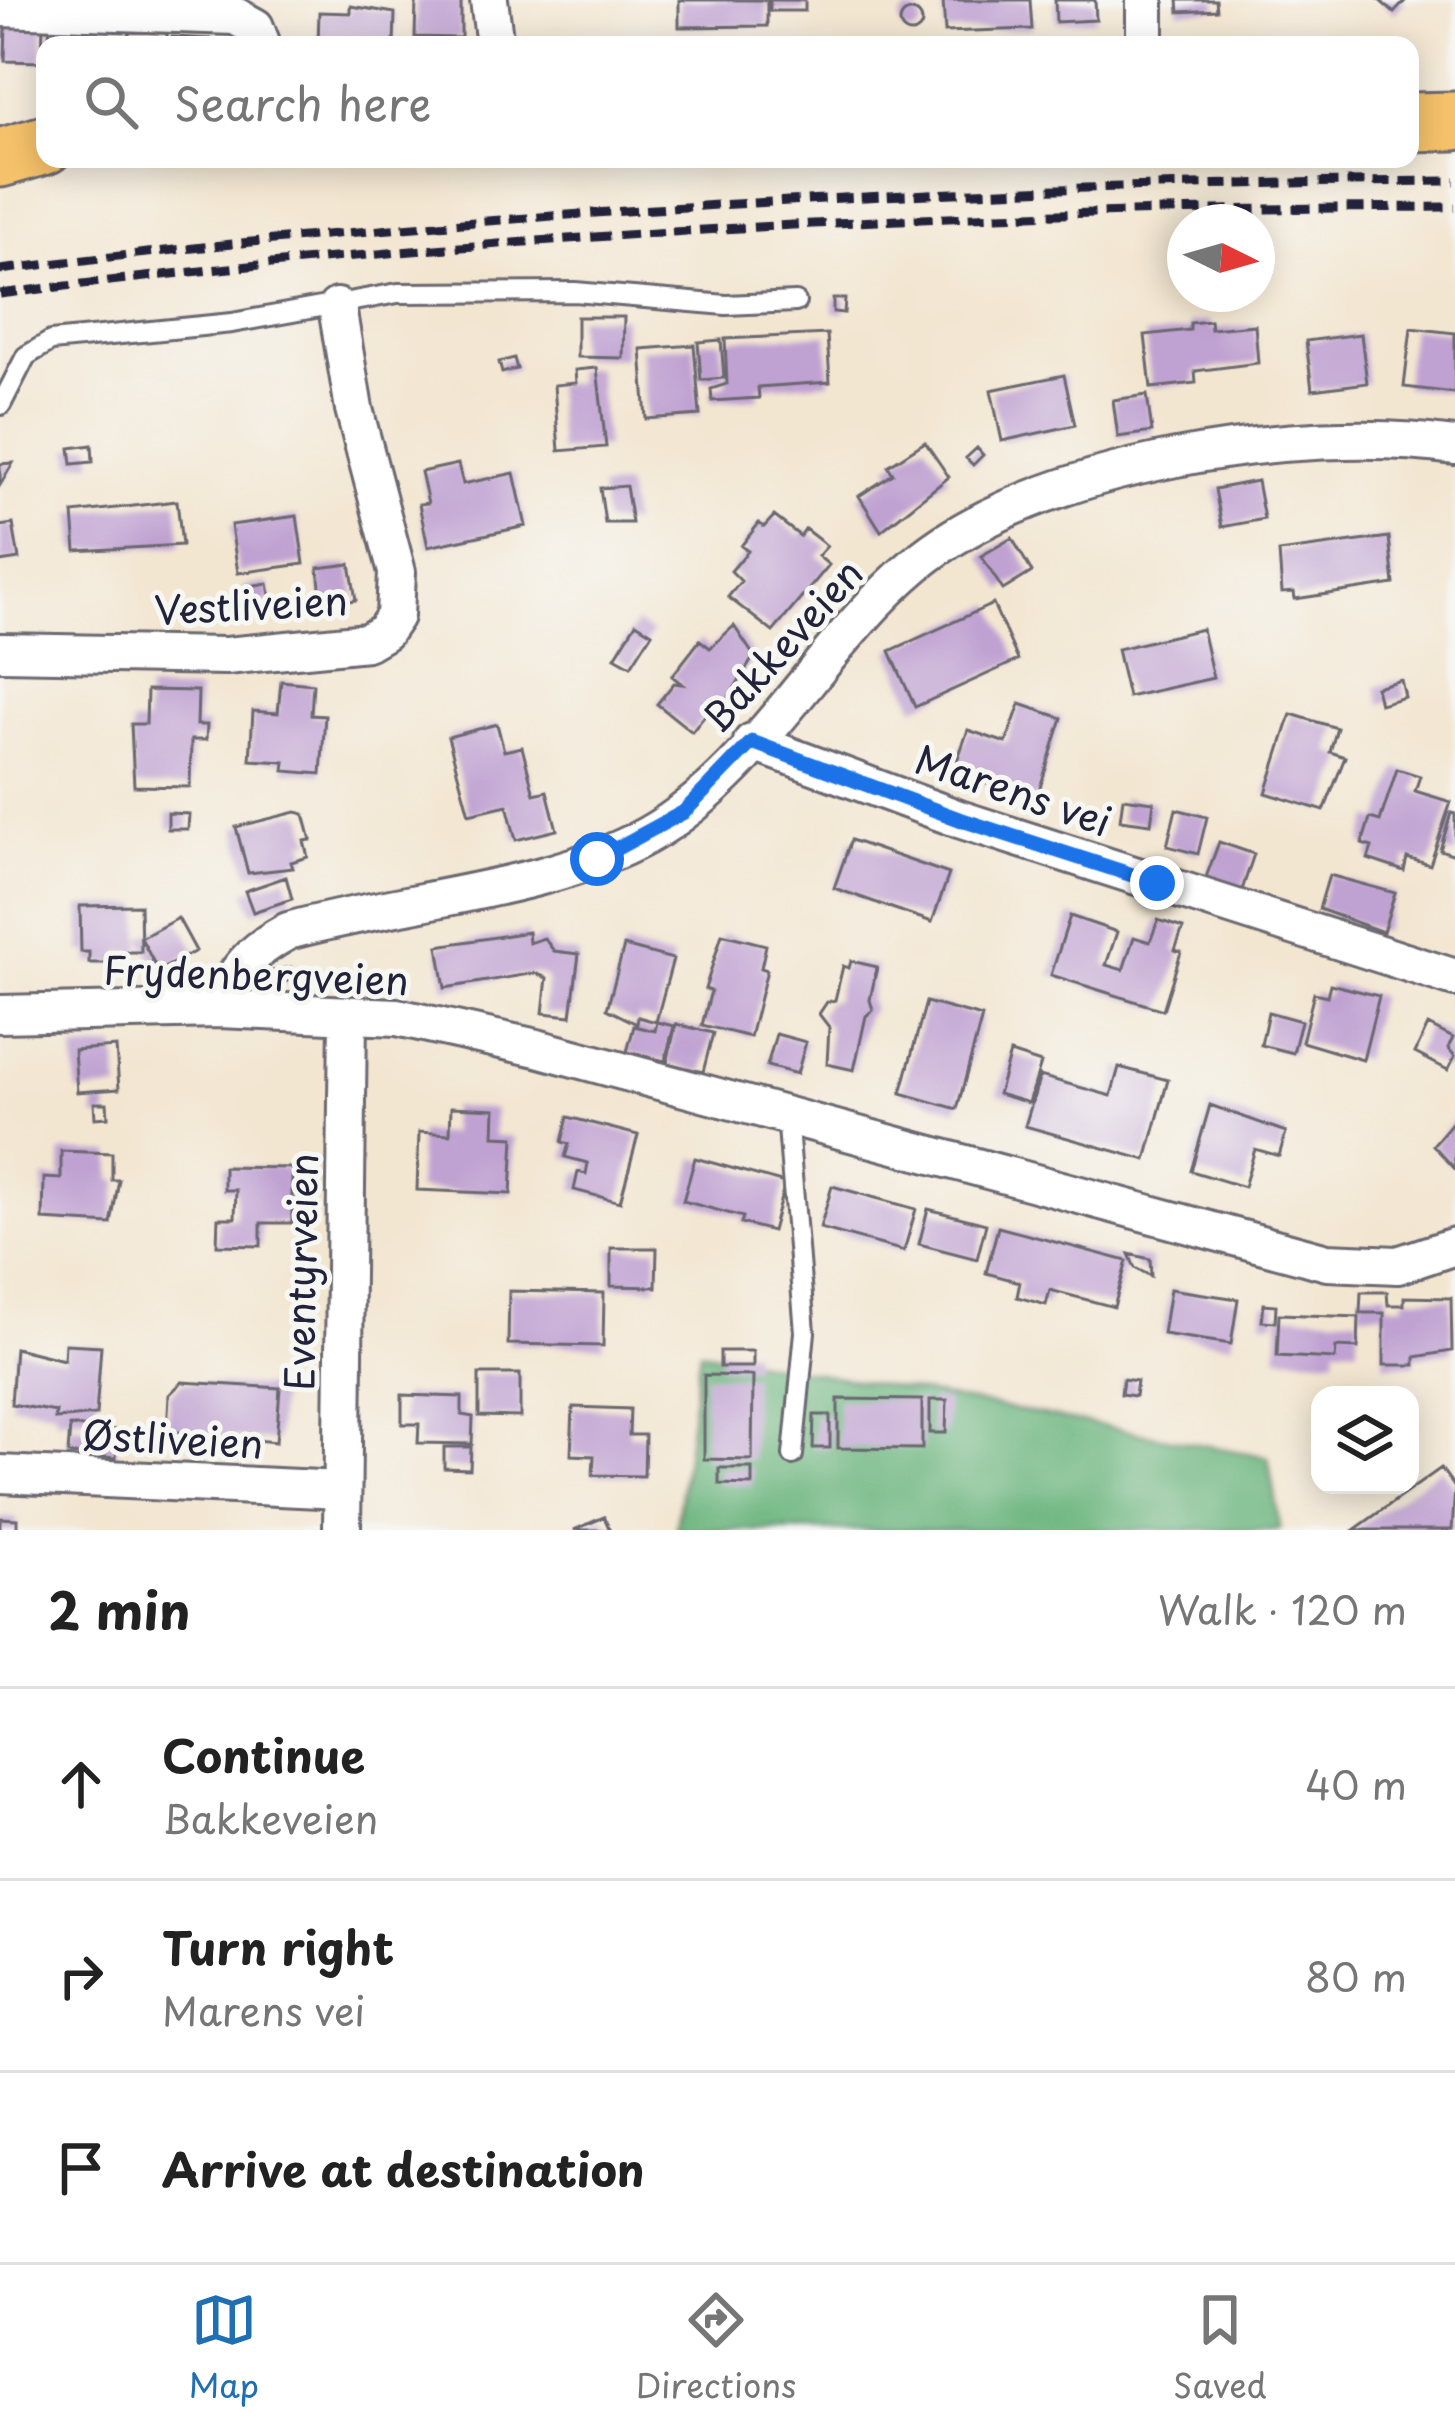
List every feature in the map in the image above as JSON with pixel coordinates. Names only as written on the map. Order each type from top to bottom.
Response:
[{"type":"main road","points":[[1419,122],[1455,121]]},
{"type":"main road","points":[[0,128],[36,140]]},
{"type":"main road","points":[[0,158],[36,146]]},
{"type":"street","points":[[489,0],[494,36]]},
{"type":"street","points":[[1144,0],[1145,36]]},
{"type":"street","points":[[0,8],[235,16],[255,27],[258,36]]},
{"type":"street","name":"Vestliveien","points":[[0,652],[226,656],[368,642],[384,632],[395,616],[397,572],[353,410],[337,307]]},
{"type":"street","name":"Bakkeveien","points":[[219,1010],[239,967],[256,948],[288,931],[597,859],[684,812],[915,564],[988,516],[1057,486],[1208,454],[1416,440],[1455,446]]},
{"type":"street","name":"Marens vei","points":[[752,742],[959,819],[1455,978]]},
{"type":"street","name":"Frydenbergveien","points":[[0,1014],[219,1010],[348,1015],[447,1027],[787,1114],[1327,1262],[1398,1265],[1455,1246]]},
{"type":"street","name":"Eventyrveien","points":[[342,1530],[348,1015]]},
{"type":"street","name":"Østliveien","points":[[0,1474],[341,1490]]},
{"type":"lane","points":[[1,404],[26,356],[51,341],[337,307],[398,292],[575,292],[726,305],[796,302]]},
{"type":"lane","points":[[787,1114],[805,1332],[793,1455]]},
{"type":"green space","points":[[700,1351],[1268,1457],[1280,1530],[676,1530]]},
{"type":"building","points":[[416,0],[461,0],[461,36],[415,36]]},
{"type":"building","points":[[679,0],[767,0],[767,26],[679,27]]},
{"type":"building","points":[[770,0],[805,0],[805,11],[770,11]]},
{"type":"building","points":[[943,0],[1030,0],[1032,29],[945,32]]},
{"type":"building","points":[[1055,0],[1095,0],[1096,20],[1056,22]]},
{"type":"building","points":[[1178,0],[1216,0],[1217,10],[1179,12]]},
{"type":"building","points":[[1379,0],[1406,0],[1394,13]]},
{"type":"building","points":[[350,6],[395,13],[394,36],[318,36],[319,12],[350,13]]},
{"type":"building","points":[[911,11],[922,22],[911,33],[900,22]]},
{"type":"building","points":[[6,22],[43,22],[43,36],[36,36],[36,62],[5,61]]},
{"type":"building","points":[[50,24],[87,25],[86,36],[49,36]]},
{"type":"building","points":[[129,32],[167,33],[167,36],[129,36]]},
{"type":"building","points":[[833,299],[845,299],[844,313],[833,312]]},
{"type":"building","points":[[577,317],[624,317],[623,358],[577,357]]},
{"type":"building","points":[[1210,321],[1211,329],[1255,325],[1258,363],[1195,371],[1196,383],[1151,388],[1145,335],[1190,330],[1190,323]]},
{"type":"building","points":[[1411,328],[1455,333],[1455,393],[1404,387]]},
{"type":"building","points":[[827,334],[830,382],[758,387],[759,398],[712,401],[711,389],[727,384],[725,339]]},
{"type":"building","points":[[1361,334],[1367,383],[1312,390],[1306,341]]},
{"type":"building","points":[[721,340],[724,378],[701,380],[698,342]]},
{"type":"building","points":[[694,345],[700,415],[646,419],[641,349]]},
{"type":"building","points":[[514,358],[517,369],[502,373],[499,362]]},
{"type":"building","points":[[597,368],[606,447],[559,451],[554,385],[576,383],[575,370]]},
{"type":"building","points":[[1064,375],[1075,425],[1002,441],[991,390]]},
{"type":"building","points":[[1147,395],[1152,432],[1118,437],[1113,400]]},
{"type":"building","points":[[925,442],[949,477],[881,531],[859,496],[893,474],[888,466]]},
{"type":"building","points":[[92,445],[93,462],[72,464],[70,448]]},
{"type":"building","points":[[977,448],[983,455],[973,465],[966,458]]},
{"type":"building","points":[[13,463],[0,485],[0,464]]},
{"type":"building","points":[[458,464],[463,484],[514,473],[526,526],[428,547],[419,504],[428,503],[421,472]]},
{"type":"building","points":[[1257,481],[1264,519],[1222,527],[1215,489]]},
{"type":"building","points":[[626,486],[632,523],[605,523],[600,488]]},
{"type":"building","points":[[177,501],[182,545],[76,551],[73,513]]},
{"type":"building","points":[[297,516],[304,564],[238,573],[231,525]]},
{"type":"building","points":[[774,516],[800,536],[805,529],[827,546],[818,556],[829,565],[773,632],[728,597],[741,581],[731,571],[748,551],[741,546],[759,523],[764,527]]},
{"type":"building","points":[[13,524],[19,559],[0,562],[0,526]]},
{"type":"building","points":[[1389,537],[1394,584],[1295,599],[1294,592],[1282,593],[1279,552]]},
{"type":"building","points":[[1012,538],[1032,572],[1003,590],[981,556]]},
{"type":"building","points":[[350,564],[356,600],[322,605],[318,568]]},
{"type":"building","points":[[268,583],[271,602],[246,606],[243,587]]},
{"type":"building","points":[[993,604],[1018,660],[915,707],[890,651]]},
{"type":"building","points":[[636,623],[652,633],[631,666],[615,657]]},
{"type":"building","points":[[734,626],[754,656],[718,715],[710,709],[692,732],[657,704],[674,683],[682,684],[672,676],[700,640],[710,648]]},
{"type":"building","points":[[1202,629],[1213,678],[1128,697],[1117,649]]},
{"type":"building","points":[[1401,680],[1405,697],[1380,704],[1376,687]]},
{"type":"building","points":[[281,681],[313,684],[311,715],[325,716],[321,774],[284,771],[285,762],[250,760],[253,711],[278,713]]},
{"type":"building","points":[[147,690],[198,691],[197,725],[207,725],[206,740],[191,740],[190,787],[134,786],[131,724],[146,724]]},
{"type":"building","points":[[1020,704],[1062,718],[1036,800],[953,772],[968,730],[1006,743]]},
{"type":"building","points":[[1291,714],[1337,728],[1330,752],[1345,757],[1324,811],[1266,793]]},
{"type":"building","points":[[497,724],[504,751],[522,747],[534,794],[547,791],[557,830],[516,840],[507,805],[469,814],[448,737]]},
{"type":"building","points":[[1397,769],[1420,776],[1415,791],[1451,802],[1430,865],[1407,858],[1404,871],[1368,859],[1372,847],[1362,844],[1370,818],[1380,821]]},
{"type":"building","points":[[1123,798],[1154,802],[1151,824],[1120,820]]},
{"type":"building","points":[[1176,809],[1207,817],[1198,854],[1167,846]]},
{"type":"building","points":[[168,813],[189,814],[188,829],[168,829]]},
{"type":"building","points":[[1451,813],[1455,814],[1455,855],[1440,850]]},
{"type":"building","points":[[304,814],[311,840],[304,841],[308,857],[291,862],[293,868],[248,873],[236,827]]},
{"type":"building","points":[[851,840],[949,874],[932,922],[834,888]]},
{"type":"building","points":[[1219,842],[1254,854],[1241,893],[1205,880]]},
{"type":"building","points":[[1329,875],[1395,893],[1383,932],[1319,909]]},
{"type":"building","points":[[286,877],[292,899],[253,912],[245,891]]},
{"type":"building","points":[[140,905],[141,952],[120,952],[121,963],[89,963],[89,952],[81,952],[80,906]]},
{"type":"building","points":[[1070,916],[1117,932],[1106,965],[1123,970],[1134,937],[1150,942],[1158,920],[1183,928],[1175,950],[1181,952],[1163,1010],[1051,975]]},
{"type":"building","points":[[178,918],[196,951],[158,971],[141,938]]},
{"type":"building","points":[[528,932],[529,943],[544,938],[554,951],[579,954],[571,1016],[543,1013],[547,978],[535,973],[445,988],[438,946]]},
{"type":"building","points":[[722,934],[766,945],[761,968],[767,970],[750,1037],[702,1025],[711,991],[705,989]]},
{"type":"building","points":[[624,946],[673,959],[656,1022],[638,1017],[637,1024],[607,1009]]},
{"type":"building","points":[[851,961],[877,967],[870,1000],[873,1010],[866,1016],[854,1070],[827,1064],[829,1027],[819,1014],[827,1002],[835,1000],[843,966],[849,968]]},
{"type":"building","points":[[291,967],[295,979],[276,984],[273,971]]},
{"type":"building","points":[[1330,984],[1379,996],[1363,1060],[1302,1042],[1314,993],[1327,996]]},
{"type":"building","points":[[926,1002],[982,1017],[957,1109],[901,1093]]},
{"type":"building","points":[[1268,1012],[1301,1021],[1293,1053],[1261,1045]]},
{"type":"building","points":[[657,1022],[674,1026],[665,1061],[627,1052],[634,1026],[655,1031]]},
{"type":"building","points":[[676,1024],[713,1033],[703,1072],[667,1063]]},
{"type":"building","points":[[1428,1025],[1453,1038],[1448,1048],[1455,1056],[1448,1070],[1415,1053]]},
{"type":"building","points":[[776,1034],[806,1042],[797,1074],[767,1066]]},
{"type":"building","points":[[116,1047],[119,1089],[77,1092],[74,1050]]},
{"type":"building","points":[[1010,1053],[1041,1063],[1029,1103],[998,1094]]},
{"type":"building","points":[[1119,1067],[1168,1080],[1146,1160],[1025,1126],[1040,1076],[1111,1096]]},
{"type":"building","points":[[94,1103],[107,1103],[108,1117],[95,1118]]},
{"type":"building","points":[[1210,1105],[1286,1132],[1279,1156],[1255,1149],[1244,1187],[1191,1171]]},
{"type":"building","points":[[451,1107],[495,1109],[494,1136],[514,1137],[511,1194],[417,1190],[419,1132],[450,1134]]},
{"type":"building","points":[[568,1117],[638,1135],[620,1202],[574,1190],[578,1172],[586,1174],[588,1163],[565,1157],[569,1144],[562,1142]]},
{"type":"building","points":[[1455,1119],[1455,1169],[1433,1145]]},
{"type":"building","points":[[61,1151],[112,1153],[112,1180],[119,1180],[111,1224],[43,1220],[44,1178],[61,1179]]},
{"type":"building","points":[[695,1158],[785,1183],[772,1231],[741,1223],[743,1217],[683,1201]]},
{"type":"building","points":[[224,1167],[292,1168],[292,1223],[261,1223],[261,1246],[217,1245],[218,1218],[235,1218],[236,1190],[224,1190]]},
{"type":"building","points":[[832,1186],[916,1209],[904,1251],[820,1228]]},
{"type":"building","points":[[928,1209],[986,1224],[977,1259],[919,1244]]},
{"type":"building","points":[[998,1227],[1127,1261],[1114,1307],[1050,1290],[1046,1305],[1017,1297],[1020,1282],[986,1273]]},
{"type":"building","points":[[611,1248],[657,1248],[656,1287],[611,1286]]},
{"type":"building","points":[[1129,1254],[1150,1259],[1151,1276],[1135,1268]]},
{"type":"building","points":[[1170,1289],[1238,1299],[1231,1344],[1163,1334]]},
{"type":"building","points":[[509,1291],[604,1293],[603,1346],[508,1344]]},
{"type":"building","points":[[1361,1292],[1387,1292],[1388,1305],[1404,1305],[1404,1297],[1451,1298],[1452,1351],[1415,1357],[1415,1365],[1384,1365],[1384,1313],[1360,1313]]},
{"type":"building","points":[[1264,1304],[1276,1305],[1275,1322],[1262,1321]]},
{"type":"building","points":[[1279,1314],[1359,1317],[1358,1348],[1336,1347],[1335,1359],[1277,1356]]},
{"type":"building","points":[[65,1344],[101,1346],[96,1415],[55,1419],[56,1412],[11,1404],[15,1348],[64,1360]]},
{"type":"building","points":[[720,1351],[753,1351],[753,1367],[720,1367]]},
{"type":"building","points":[[479,1374],[520,1374],[520,1417],[479,1416]]},
{"type":"building","points":[[704,1375],[753,1376],[752,1460],[704,1459]]},
{"type":"building","points":[[1123,1379],[1137,1381],[1135,1396],[1121,1394]]},
{"type":"building","points":[[182,1382],[280,1388],[276,1442],[167,1431],[169,1395]]},
{"type":"building","points":[[402,1395],[462,1397],[462,1415],[473,1417],[472,1444],[418,1443],[419,1424],[402,1424]]},
{"type":"building","points":[[838,1399],[922,1400],[922,1449],[838,1448]]},
{"type":"building","points":[[930,1400],[947,1400],[946,1433],[930,1433]]},
{"type":"building","points":[[573,1407],[630,1409],[629,1435],[645,1435],[644,1476],[593,1475],[594,1456],[571,1455]]},
{"type":"building","points":[[814,1415],[830,1415],[830,1448],[813,1448]]},
{"type":"building","points":[[70,1426],[118,1430],[116,1458],[68,1454]]},
{"type":"building","points":[[444,1447],[471,1447],[470,1469],[444,1468]]},
{"type":"building","points":[[719,1468],[752,1468],[752,1485],[719,1484]]},
{"type":"building","points":[[1441,1468],[1455,1488],[1452,1530],[1354,1530],[1405,1494],[1419,1494],[1419,1484]]},
{"type":"building","points":[[604,1517],[610,1530],[574,1530]]},
{"type":"building","points":[[0,1518],[17,1519],[17,1530],[0,1530]]},
{"type":"railway","points":[[0,270],[362,232],[726,204],[1091,188],[1455,181]]},
{"type":"railway","points":[[0,294],[362,255],[726,229],[1091,213],[1455,207]]},
{"type":"route","points":[[597,859],[684,812],[752,742],[959,819],[1157,883]]}]
